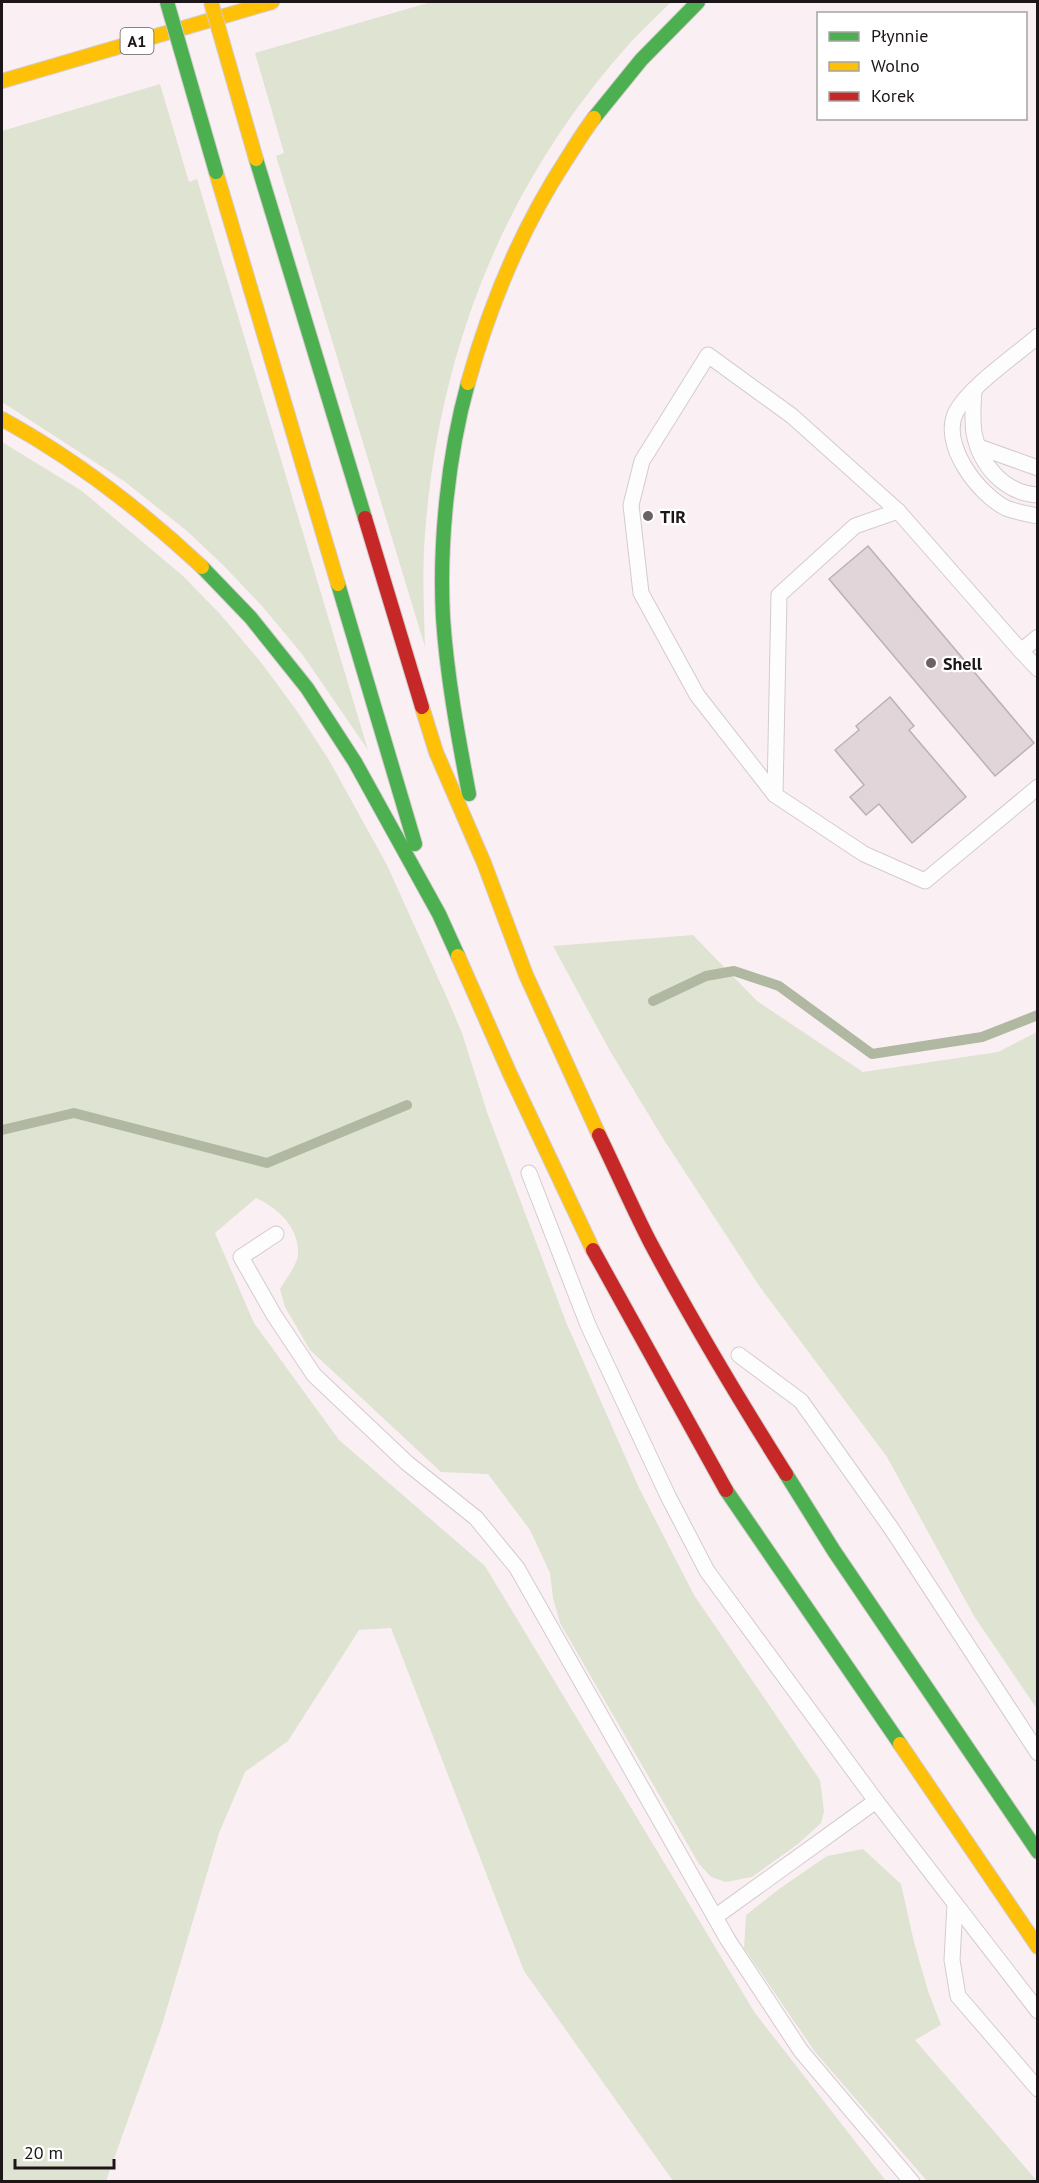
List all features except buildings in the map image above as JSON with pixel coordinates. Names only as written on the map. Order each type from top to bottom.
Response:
[{"type":"highway","points":[[167,2],[411,831],[439,914]]},
{"type":"highway","points":[[211,2],[256,159],[436,752],[484,863],[518,956],[561,1058],[632,1204],[694,1321],[828,1541],[1038,1852]]},
{"type":"highway","name":"A1","points":[[2,81],[272,2]]},
{"type":"highway","points":[[484,863],[459,746],[444,627],[443,532],[453,446],[472,363],[492,303],[526,226],[573,145],[612,92],[665,32],[698,2]]},
{"type":"highway","points":[[2,419],[37,438],[123,498],[201,566],[251,618],[307,688],[355,762],[439,914],[510,1074],[591,1246],[723,1485],[1038,1947]]},
{"type":"lane","points":[[1038,336],[974,390],[957,411],[953,420],[953,432],[960,458],[975,483],[1005,507],[1020,513],[1038,516]]},
{"type":"lane","points":[[1038,669],[898,511],[792,416],[708,355],[642,461],[631,505],[641,593],[697,695],[775,795],[864,854],[925,881],[1038,787]]},
{"type":"lane","points":[[974,390],[973,423],[979,447],[991,471],[1004,484],[1021,492],[1038,495]]},
{"type":"lane","points":[[979,447],[1038,468]]},
{"type":"lane","points":[[775,795],[779,595],[855,526],[898,511]]},
{"type":"lane","points":[[1022,651],[1038,637]]},
{"type":"lane","points":[[529,1173],[588,1325],[668,1496],[707,1571],[876,1802],[1038,2011]]},
{"type":"lane","points":[[276,1234],[241,1257],[274,1315],[314,1375],[407,1463],[476,1518],[517,1568],[728,1940],[801,2051],[912,2181]]},
{"type":"lane","points":[[739,1355],[801,1401],[891,1528],[1038,1753]]},
{"type":"lane","points":[[715,1917],[876,1802]]},
{"type":"lane","points":[[955,1904],[952,1960],[958,1996],[1038,2089]]},
{"type":"green space","points":[[431,2],[671,2],[630,43],[586,96],[547,152],[514,211],[486,271],[463,334],[445,399],[433,465],[424,548],[425,647],[276,156],[284,153],[255,53]]},
{"type":"green space","points":[[160,84],[189,182],[197,179],[368,750],[302,654],[262,606],[224,566],[187,531],[124,481],[2,402],[2,131]]},
{"type":"green space","points":[[2,442],[82,491],[183,576],[220,614],[260,661],[329,760],[387,865],[448,1000],[462,1033],[487,1112],[566,1322],[639,1488],[694,1595],[820,1780],[824,1811],[821,1823],[798,1844],[752,1877],[726,1882],[711,1877],[699,1864],[560,1623],[553,1598],[550,1573],[530,1530],[488,1474],[441,1472],[310,1350],[285,1307],[280,1289],[297,1259],[295,1236],[280,1213],[256,1198],[215,1233],[254,1323],[339,1440],[485,1566],[755,2013],[886,2181],[673,2181],[524,1971],[391,1628],[359,1630],[288,1741],[245,1772],[219,1833],[162,2025],[106,2181],[2,2181]]},
{"type":"green space","points":[[693,935],[757,1001],[863,1072],[998,1052],[1037,1032],[1037,1709],[974,1616],[887,1457],[760,1287],[664,1140],[610,1051],[553,946]]},
{"type":"green space","points":[[863,1849],[901,1884],[914,1942],[928,1991],[941,2025],[915,2040],[1037,2181],[927,2181],[815,2052],[744,1948],[746,1915],[827,1856]]},
{"type":"waterway","points":[[653,1001],[706,976],[734,971],[779,986],[872,1054],[982,1037],[1038,1015]]},
{"type":"waterway","points":[[2,1130],[74,1113],[267,1163],[407,1105]]},
{"type":"traffic: fast","points":[[167,2],[216,172]]},
{"type":"traffic: fast","points":[[594,118],[641,60],[698,2]]},
{"type":"traffic: fast","points":[[256,159],[365,518]]},
{"type":"traffic: fast","points":[[468,383],[455,440],[446,499],[442,589],[450,684],[469,794]]},
{"type":"traffic: fast","points":[[202,567],[251,618],[307,688],[355,762],[439,914],[458,956]]},
{"type":"traffic: fast","points":[[338,584],[415,844]]},
{"type":"traffic: fast","points":[[786,1474],[834,1551],[1038,1852]]},
{"type":"traffic: fast","points":[[726,1490],[900,1744]]},
{"type":"traffic: slow","points":[[211,2],[256,159]]},
{"type":"traffic: slow","points":[[2,81],[272,2]]},
{"type":"traffic: slow","points":[[468,383],[486,325],[521,240],[550,186],[594,118]]},
{"type":"traffic: slow","points":[[216,172],[338,584]]},
{"type":"traffic: slow","points":[[2,419],[81,468],[155,525],[202,567]]},
{"type":"traffic: slow","points":[[422,707],[436,752],[484,863],[526,975],[599,1135]]},
{"type":"traffic: slow","points":[[458,956],[510,1074],[593,1250]]},
{"type":"traffic: slow","points":[[900,1744],[1038,1947]]},
{"type":"traffic: jam","points":[[365,518],[422,707]]},
{"type":"traffic: jam","points":[[599,1135],[666,1272],[750,1417],[786,1474]]},
{"type":"traffic: jam","points":[[593,1250],[726,1490]]},
{"type":"place","name":"TIR","points":[[648,516]]},
{"type":"place","name":"Shell","points":[[931,663]]}]
